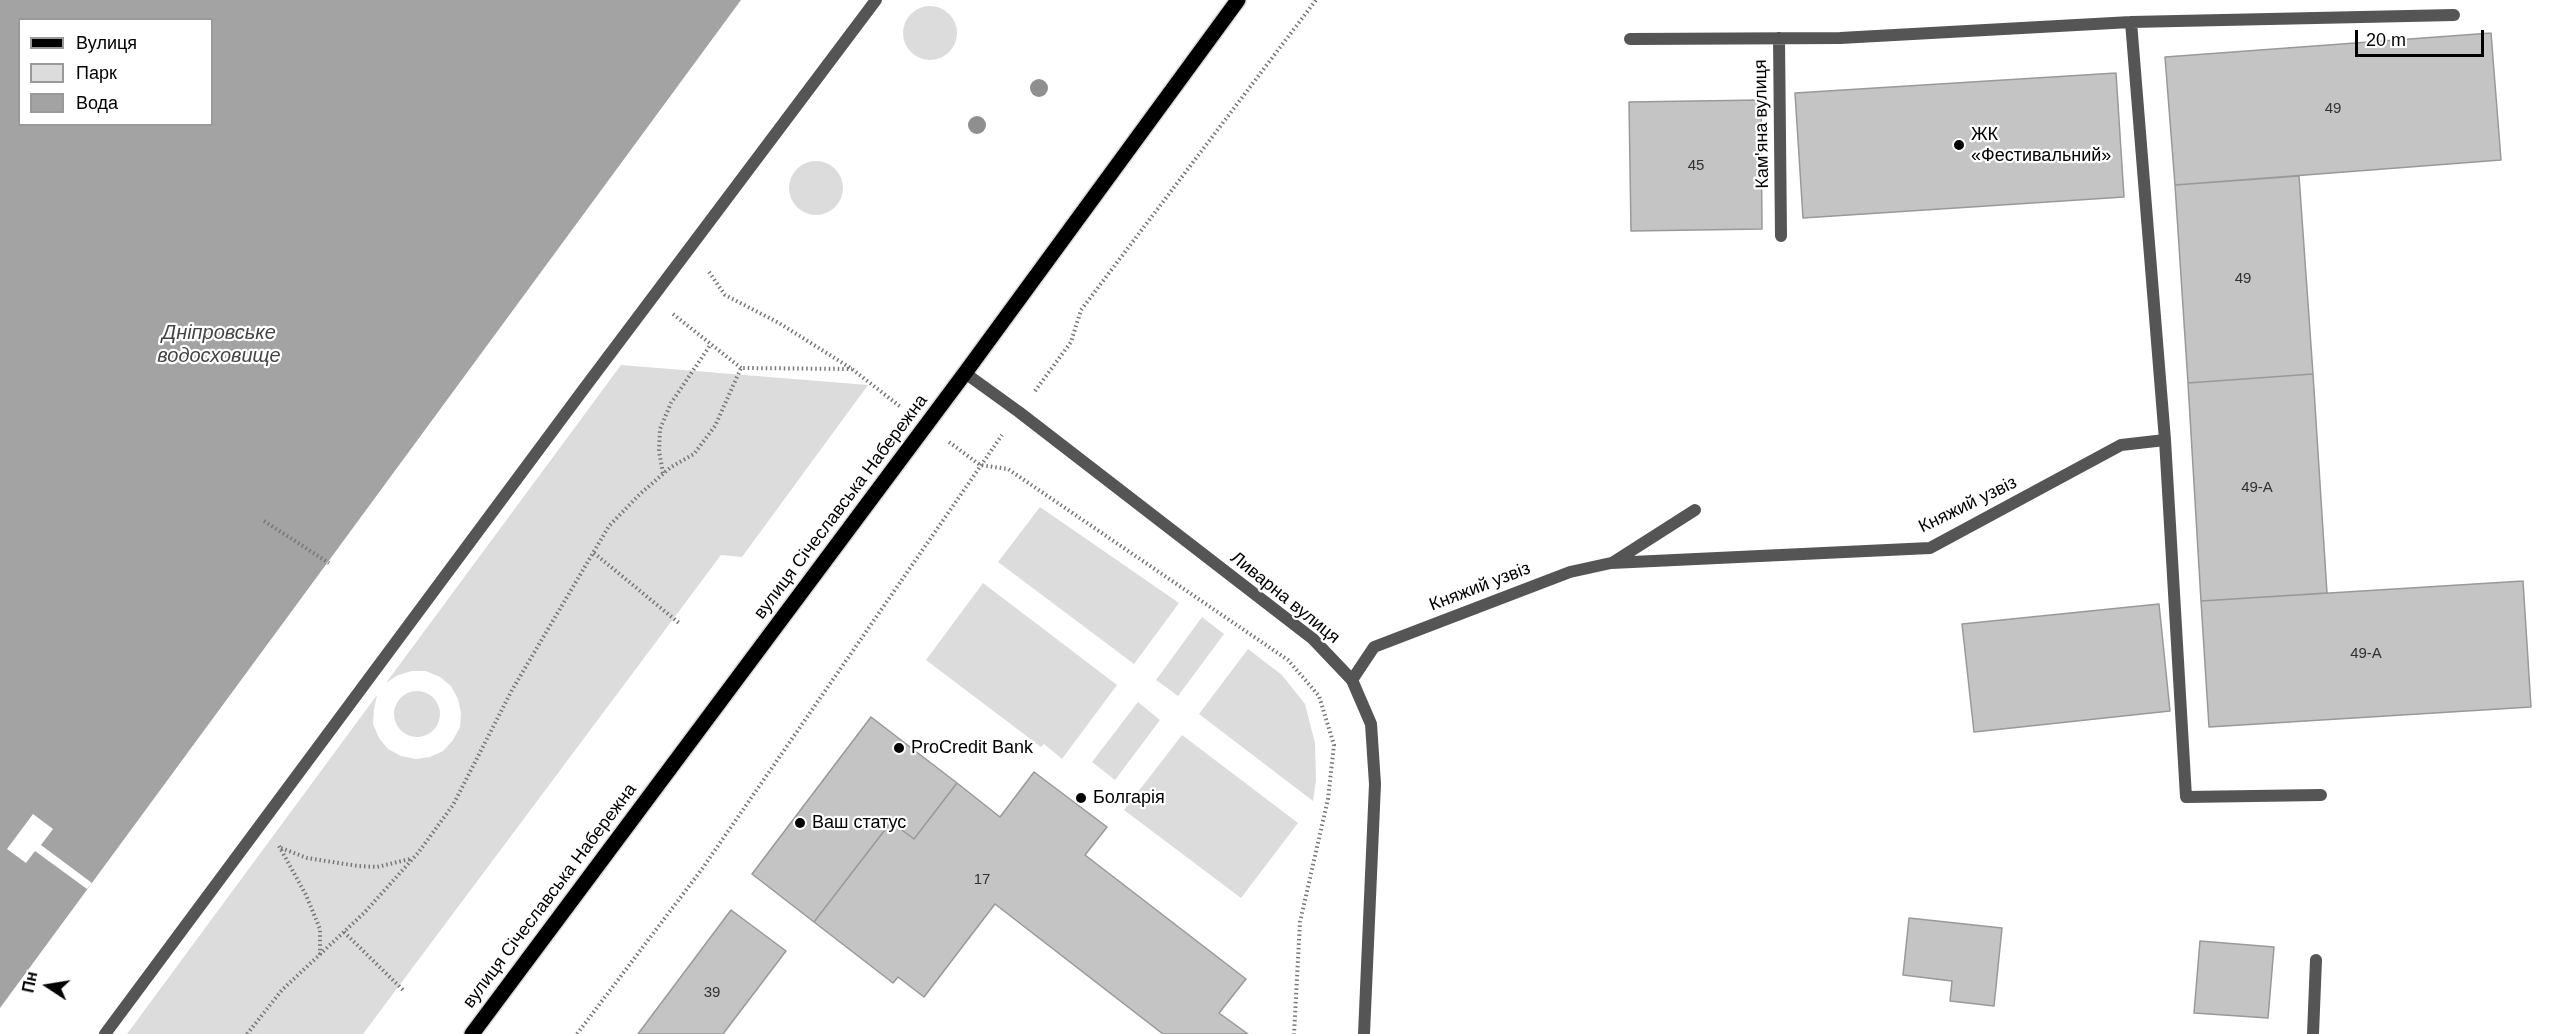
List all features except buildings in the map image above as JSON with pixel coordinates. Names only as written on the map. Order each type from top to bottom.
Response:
[{"type":"main road","name":"вулиця Січеславська Набережна","points":[[472,1034],[926,426],[1238,0]]},
{"type":"street","points":[[105,1034],[876,0]]},
{"type":"street","name":"Кам'яна вулиця","points":[[1781,236],[1779,38],[1840,38],[2131,22],[2454,15]]},
{"type":"street","points":[[2131,22],[2165,440],[2186,798],[2321,795]]},
{"type":"street","points":[[1630,39],[1779,38]]},
{"type":"street","name":"Ливарна вулиця","points":[[965,373],[1019,412],[1313,639],[1352,680],[1371,724],[1375,783],[1364,1034]]},
{"type":"street","name":"Княжий узвіз","points":[[1352,680],[1374,647],[1570,572],[1611,563],[1930,548],[2121,445],[2165,440]]},
{"type":"street","points":[[1611,563],[1695,510]]},
{"type":"street","points":[[2313,1034],[2316,960]]},
{"type":"path","points":[[577,1034],[702,869],[980,465],[1071,342],[1081,310],[1316,0]]},
{"type":"path","points":[[697,239],[707,269],[725,295],[779,323],[852,369],[980,465],[1008,469],[1288,660],[1319,696],[1334,745],[1328,799],[1300,922],[1294,1034]]},
{"type":"path","points":[[652,298],[741,368],[852,369]]},
{"type":"path","points":[[663,474],[659,451],[660,429],[671,402],[711,344]]},
{"type":"path","points":[[247,1034],[282,990],[344,932],[413,858],[453,805],[512,690],[609,526],[663,474],[694,454],[715,426],[741,368]]},
{"type":"path","points":[[264,521],[329,563]]},
{"type":"path","points":[[593,552],[678,623]]},
{"type":"path","points":[[257,830],[280,847],[307,858],[377,867],[413,858]]},
{"type":"path","points":[[280,847],[306,895],[320,929],[320,956]]},
{"type":"path","points":[[344,932],[403,990]]},
{"type":"green space","points":[[930,6],[940,8],[949,14],[955,23],[957,33],[955,43],[949,52],[940,58],[930,60],[920,58],[911,52],[905,43],[903,33],[905,23],[911,14],[920,8]]},
{"type":"green space","points":[[816,161],[826,163],[835,169],[841,178],[843,188],[841,198],[835,207],[826,213],[816,215],[806,213],[797,207],[791,198],[789,188],[791,178],[797,169],[806,163]]},
{"type":"green space","points":[[621,365],[868,385],[742,557],[721,555],[363,1034],[127,1034],[377,695],[373,724],[379,738],[388,749],[401,756],[416,759],[430,757],[443,751],[453,740],[460,727],[461,713],[458,699],[451,686],[440,677],[426,671],[412,671],[398,675],[386,683]]},
{"type":"green space","points":[[1040,507],[1179,603],[1134,664],[998,562]]},
{"type":"green space","points":[[983,583],[1117,685],[1062,759],[1044,744],[1041,747],[926,660]]},
{"type":"green space","points":[[1202,617],[1224,634],[1178,696],[1156,680]]},
{"type":"green space","points":[[1248,649],[1282,675],[1305,704],[1315,743],[1316,780],[1313,801],[1199,714]]},
{"type":"green space","points":[[422,691],[434,697],[439,705],[439,723],[434,731],[426,736],[412,737],[404,734],[397,727],[394,709],[397,701],[404,694]]},
{"type":"green space","points":[[1138,702],[1160,720],[1115,780],[1092,762]]},
{"type":"green space","points":[[1182,735],[1298,823],[1241,898],[1124,810]]},
{"type":"water","name":"Дніпровське водосховище","points":[[0,0],[741,0],[0,1008]]},
{"type":"pier","points":[[33,814],[53,829],[41,845],[92,883],[87,889],[35,851],[26,863],[7,849]]},
{"type":"place","name":"ЖК «Фестивальний»","points":[[1959,145]]},
{"type":"place","name":"ProCredit Bank","points":[[899,748]]},
{"type":"place","name":"Болгарія","points":[[1081,798]]},
{"type":"place","name":"Ваш статус","points":[[800,823]]}]
